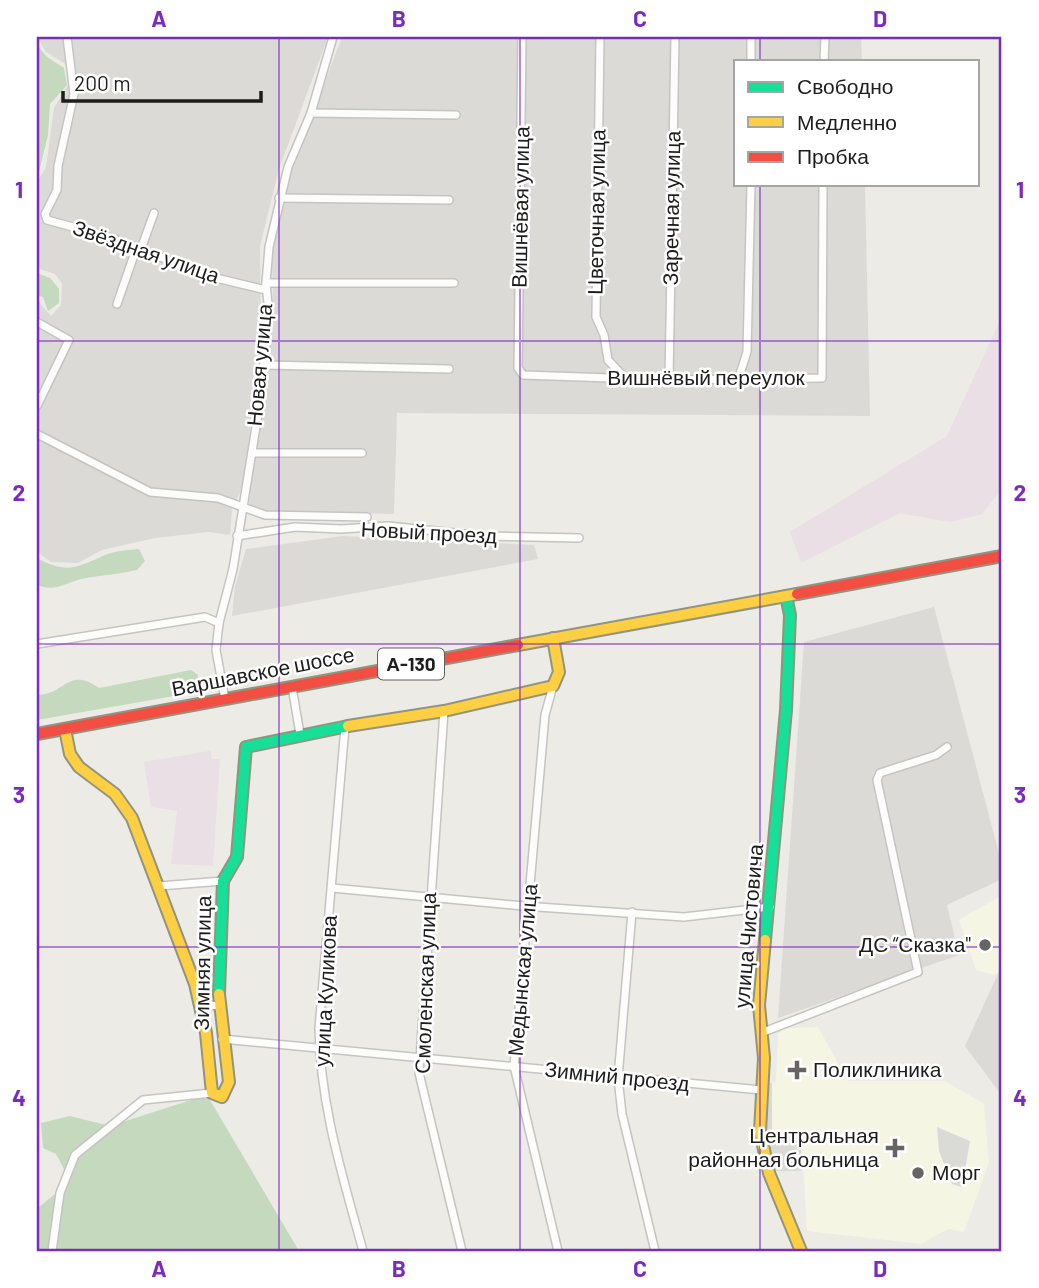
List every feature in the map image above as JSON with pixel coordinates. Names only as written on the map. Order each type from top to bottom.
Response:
[{"type":"street","name":"Звёздная улица","points":[[67,37],[75,94],[58,166],[57,190],[45,214],[47,220],[141,249],[212,277],[266,287],[454,284]]},
{"type":"street","name":"Новая улица","points":[[225,699],[216,650],[252,453],[264,365],[269,314],[266,287],[269,247],[288,167],[311,113],[333,37]]},
{"type":"street","name":"Вишнёвая улица","points":[[522,37],[518,368],[523,375]]},
{"type":"street","name":"Цветочная улица","points":[[600,37],[596,317],[604,335],[608,360],[626,378]]},
{"type":"street","name":"Заречная улица","points":[[669,380],[675,37]]},
{"type":"street","points":[[751,37],[751,60]]},
{"type":"street","points":[[824,60],[825,37]]},
{"type":"street","points":[[311,113],[456,115]]},
{"type":"street","points":[[738,380],[747,352],[751,186]]},
{"type":"street","name":"Вишнёвый переулок","points":[[523,375],[669,380],[822,377],[823,186]]},
{"type":"street","points":[[279,198],[449,200]]},
{"type":"street","points":[[117,304],[134,254],[141,249],[154,213]]},
{"type":"street","points":[[37,321],[69,340],[37,406]]},
{"type":"street","points":[[264,365],[449,369]]},
{"type":"street","points":[[37,433],[144,491],[218,498],[241,509],[286,517],[367,517]]},
{"type":"street","points":[[252,453],[362,453]]},
{"type":"street","name":"Новый проезд","points":[[237,536],[295,527],[341,529],[388,526],[484,537],[579,538]]},
{"type":"street","name":"А-130","points":[[786,596],[1002,556]]},
{"type":"street","name":"Варшавское шоссе","points":[[37,734],[786,596]]},
{"type":"street","name":"улица Чистовича","points":[[786,596],[790,615],[789,671],[771,907],[760,1005],[760,1130],[763,1155],[802,1251]]},
{"type":"street","points":[[37,644],[205,617],[219,623]]},
{"type":"street","points":[[292,687],[300,734],[444,711],[553,686],[559,672],[553,638]]},
{"type":"street","name":"Медынская улица","points":[[553,686],[545,715],[514,1066],[558,1251]]},
{"type":"street","name":"Смоленская улица","points":[[444,711],[419,1073],[462,1251]]},
{"type":"street","name":"улица Куликова","points":[[345,727],[319,1049],[328,1120],[363,1251]]},
{"type":"street","points":[[52,1251],[60,1193],[75,1155],[143,1100],[217,1095],[199,1004],[159,886],[132,818],[116,794],[79,767],[70,754],[65,729]]},
{"type":"street","name":"Зимняя улица","points":[[217,1095],[229,1082],[221,1039],[219,1006],[223,881],[237,857],[246,747],[300,734]]},
{"type":"street","points":[[761,1033],[918,972],[877,780],[880,773],[936,755],[947,747]]},
{"type":"street","points":[[159,886],[223,881]]},
{"type":"street","points":[[332,887],[429,898],[684,916],[771,907]]},
{"type":"street","points":[[632,912],[618,1078],[622,1114],[655,1251]]},
{"type":"street","points":[[199,1004],[219,1006]]},
{"type":"street","name":"Зимний проезд","points":[[221,1039],[761,1090]]},
{"type":"shaded area","points":[[37,37],[328,37],[279,169],[260,246],[261,320],[253,406],[243,486],[232,509],[230,535],[208,532],[155,538],[102,550],[78,563],[51,562],[37,552],[37,300],[51,316],[61,305],[62,284],[55,274],[37,268],[37,182],[46,167],[54,108],[69,83],[67,65],[46,52]]},
{"type":"shaded area","points":[[342,37],[861,37],[862,60],[734,60],[734,186],[865,186],[870,416],[397,413],[394,514],[248,511],[273,311],[272,261],[276,223],[292,168]]},
{"type":"shaded area","points":[[1002,316],[1002,489],[982,514],[950,522],[900,513],[801,563],[790,532],[947,436]]},
{"type":"shaded area","points":[[343,536],[534,545],[538,559],[232,616],[235,586],[246,549]]},
{"type":"shaded area","points":[[934,607],[1002,865],[1002,879],[947,905],[959,955],[778,1018],[804,642]]},
{"type":"shaded area","points":[[210,751],[212,759],[220,759],[213,866],[171,864],[177,811],[151,807],[144,762]]},
{"type":"shaded area","name":"ДС “Сказка\"","points":[[1002,895],[1002,970],[994,975],[976,970],[959,920]]},
{"type":"shaded area","points":[[1002,965],[1002,1096],[965,1046]]},
{"type":"shaded area","name":"Центральная районная больница","points":[[818,1027],[848,1081],[945,1081],[984,1104],[989,1163],[964,1232],[948,1229],[921,1244],[807,1231],[801,1132],[772,1131],[772,1083],[776,1082],[778,1034],[785,1028]]},
{"type":"shaded area","points":[[765,1083],[772,1083],[772,1131],[801,1132],[801,1171],[775,1171],[766,1153],[763,1130]]},
{"type":"shaded area","points":[[937,1127],[970,1141],[962,1187],[952,1184],[939,1151]]},
{"type":"green space","points":[[37,45],[47,57],[64,68],[67,85],[50,104],[48,135],[37,180]]},
{"type":"green space","points":[[37,273],[50,278],[59,289],[59,303],[48,311],[43,297],[37,295]]},
{"type":"green space","points":[[139,549],[145,561],[137,570],[79,579],[50,588],[37,585],[37,558],[64,568],[87,563],[105,555]]},
{"type":"green space","points":[[191,670],[198,675],[197,692],[37,720],[37,695],[54,691],[73,681],[89,682],[99,688]]},
{"type":"green space","points":[[207,1095],[299,1251],[56,1251],[65,1171],[56,1154],[43,1148],[41,1123],[70,1116],[110,1126]]},
{"type":"green space","points":[[56,1193],[50,1251],[37,1251],[37,1204],[39,1207]]},
{"type":"traffic: fast","points":[[765,940],[786,710],[790,615],[786,596]]},
{"type":"traffic: fast","points":[[219,994],[223,881],[237,857],[246,747],[348,726]]},
{"type":"traffic: slow","points":[[518,645],[797,594]]},
{"type":"traffic: slow","points":[[348,726],[444,711],[553,686],[559,672],[553,638]]},
{"type":"traffic: slow","points":[[65,729],[70,754],[79,767],[115,794],[132,818],[195,984],[206,1033],[212,1093],[222,1097],[229,1082],[219,994]]},
{"type":"traffic: slow","points":[[765,940],[759,1005],[764,1058],[760,1131],[769,1173],[801,1251]]},
{"type":"traffic: jam","points":[[797,594],[1002,556]]},
{"type":"traffic: jam","points":[[37,734],[518,645]]},
{"type":"place","name":"ДС “Сказка\"","points":[[985,945]]},
{"type":"place","name":"Поликлиника","points":[[797,1070]]},
{"type":"place","name":"Центральная районная больница","points":[[895,1148]]},
{"type":"place","name":"Морг","points":[[918,1173]]}]
